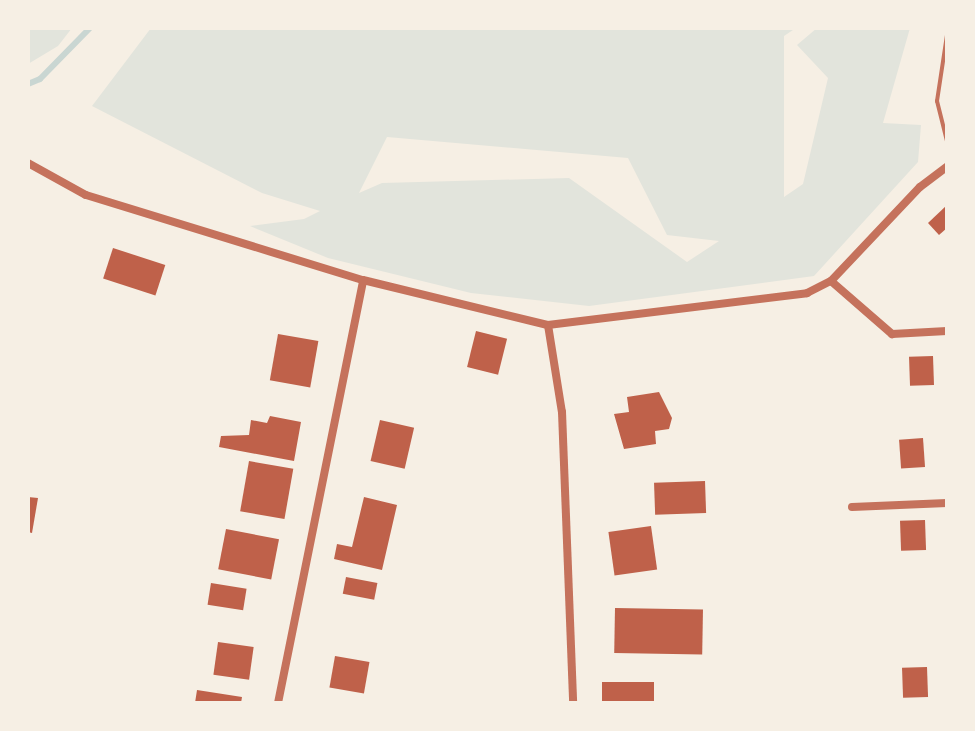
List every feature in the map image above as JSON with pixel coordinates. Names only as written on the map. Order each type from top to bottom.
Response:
[{"type":"street","points":[[28,163],[86,195],[363,280],[548,325],[807,293],[831,281],[920,187],[947,167]]},
{"type":"street","points":[[278,703],[363,280]]},
{"type":"street","points":[[831,281],[892,334],[947,331]]},
{"type":"street","points":[[548,325],[562,412],[573,703]]},
{"type":"street","points":[[852,507],[947,503]]},
{"type":"lane","points":[[947,35],[937,101],[947,141]]},
{"type":"shaded area","points":[[28,28],[72,28],[58,46],[28,64]]},
{"type":"shaded area","points":[[151,28],[796,28],[784,36],[784,197],[803,184],[828,78],[797,45],[817,28],[910,28],[883,123],[921,125],[918,162],[814,276],[589,306],[471,293],[328,258],[250,226],[304,219],[320,211],[262,193],[92,106]],"holes":[[[387,137],[628,158],[667,235],[719,241],[687,262],[569,178],[382,183],[359,193]]]},
{"type":"building","points":[[947,205],[947,228],[939,235],[928,223]]},
{"type":"building","points":[[113,248],[165,265],[155,295],[103,278]]},
{"type":"building","points":[[476,331],[507,339],[498,375],[467,367]]},
{"type":"building","points":[[278,334],[318,341],[310,387],[270,380]]},
{"type":"building","points":[[933,356],[934,385],[910,386],[909,357]]},
{"type":"building","points":[[659,392],[672,418],[669,429],[655,431],[656,444],[624,449],[614,414],[629,412],[627,397]]},
{"type":"building","points":[[270,416],[301,422],[294,461],[219,447],[221,436],[249,435],[251,420],[267,423]]},
{"type":"building","points":[[380,420],[414,428],[405,469],[371,461]]},
{"type":"building","points":[[923,438],[925,467],[901,469],[899,440]]},
{"type":"building","points":[[249,461],[293,469],[284,519],[240,511]]},
{"type":"building","points":[[705,481],[706,513],[655,515],[654,483]]},
{"type":"building","points":[[28,497],[38,498],[32,533],[28,532]]},
{"type":"building","points":[[364,497],[397,505],[382,570],[334,559],[337,544],[352,547]]},
{"type":"building","points":[[925,520],[926,550],[901,551],[900,521]]},
{"type":"building","points":[[651,526],[657,570],[615,576],[608,532]]},
{"type":"building","points":[[226,529],[279,539],[271,580],[218,569]]},
{"type":"building","points":[[346,577],[377,583],[374,600],[343,594]]},
{"type":"building","points":[[211,583],[247,589],[243,610],[208,605]]},
{"type":"building","points":[[615,608],[703,610],[702,655],[614,653]]},
{"type":"building","points":[[218,642],[254,647],[249,680],[213,675]]},
{"type":"building","points":[[335,656],[369,662],[364,694],[329,688]]},
{"type":"building","points":[[927,667],[928,697],[903,698],[902,668]]},
{"type":"building","points":[[602,682],[654,682],[654,703],[602,703]]},
{"type":"building","points":[[197,690],[242,697],[241,703],[195,703]]},
{"type":"waterway","points":[[28,84],[40,79],[90,28]]}]
